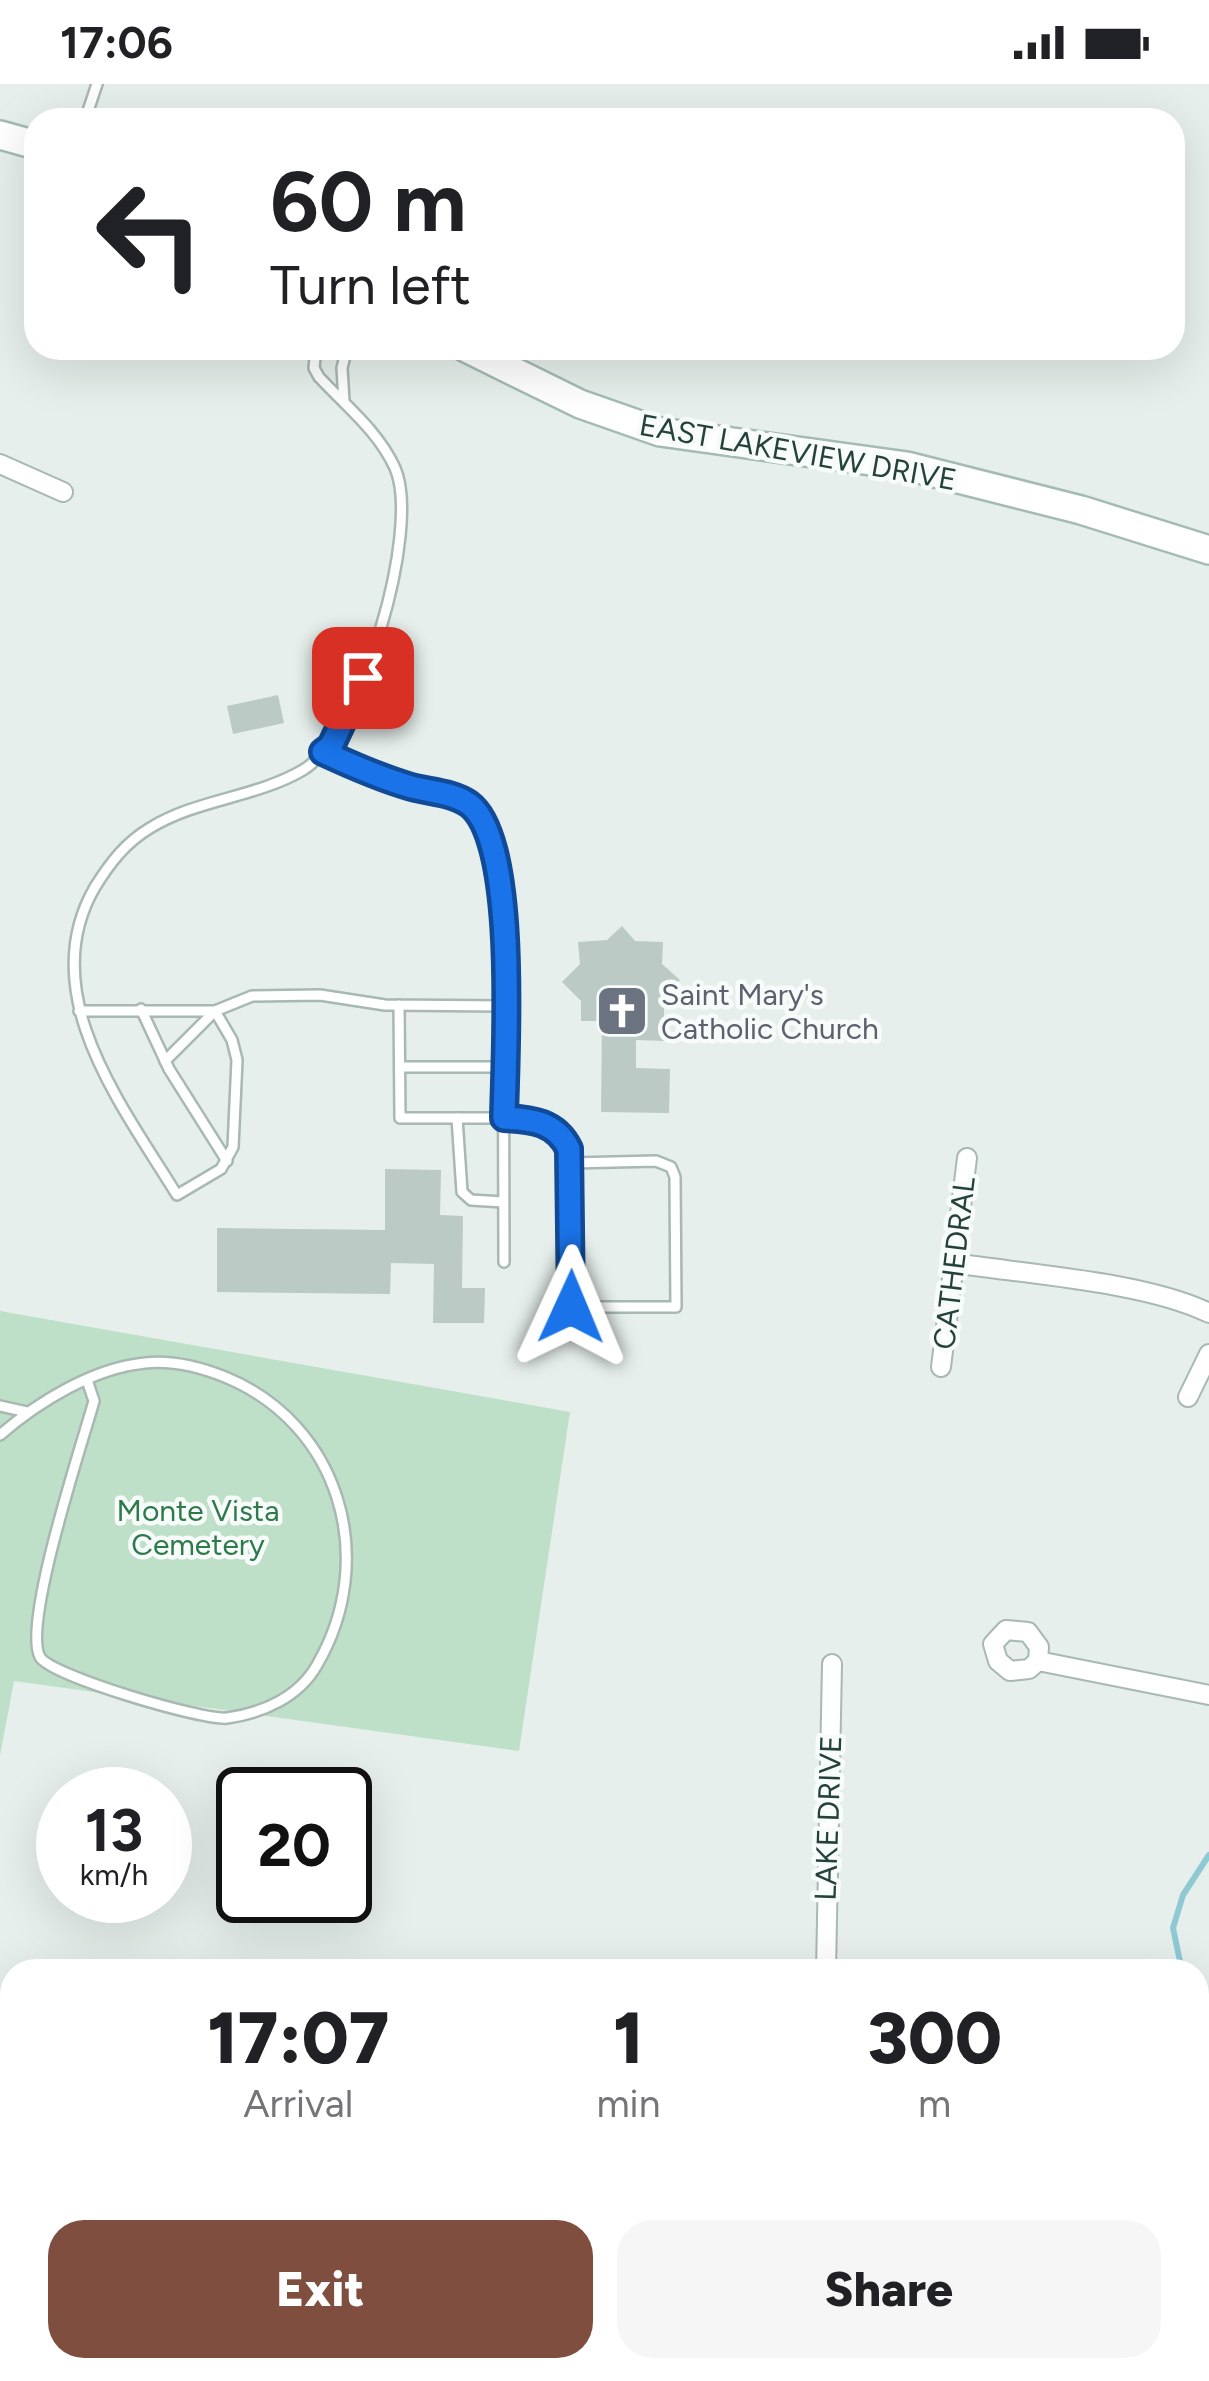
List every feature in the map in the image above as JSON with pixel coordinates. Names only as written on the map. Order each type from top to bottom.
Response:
[{"type":"street","name":"EAST LAKEVIEW DRIVE","points":[[490,360],[563,397],[660,432],[908,466],[1209,550]]},
{"type":"street","points":[[0,464],[63,492]]},
{"type":"street","name":"CATHEDRAL","points":[[941,1367],[967,1158]]},
{"type":"street","points":[[953,1263],[1141,1292],[1187,1302],[1209,1313]]},
{"type":"street","points":[[1188,1397],[1209,1354]]},
{"type":"street","points":[[1038,1661],[1209,1695]]},
{"type":"street","name":"LAKE DRIVE","points":[[826,1959],[832,1664]]},
{"type":"lane","points":[[215,1011],[232,1040],[236,1060],[232,1147],[221,1169],[177,1195],[99,1060],[79,1011],[73,974],[83,910],[127,843],[174,814],[271,785],[306,768],[331,746],[353,702],[373,653],[402,513],[394,467],[376,437],[319,377],[315,360]]},
{"type":"lane","points":[[344,401],[345,360]]},
{"type":"lane","points":[[323,752],[363,772],[457,798],[472,806],[484,822],[503,896],[504,1262]]},
{"type":"lane","points":[[165,1060],[215,1011],[234,1001],[320,995],[399,1005],[505,1006]]},
{"type":"lane","points":[[399,1005],[400,1118],[504,1118],[547,1124],[563,1136],[572,1163],[571,1307],[676,1307],[675,1178],[671,1167],[656,1161],[572,1163]]},
{"type":"lane","points":[[142,1009],[165,1060],[227,1161]]},
{"type":"lane","points":[[79,1011],[215,1011]]},
{"type":"lane","points":[[400,1067],[504,1067]]},
{"type":"lane","points":[[457,1118],[462,1192],[471,1200],[503,1202]]},
{"type":"lane","points":[[0,1435],[27,1412],[87,1380],[144,1363],[198,1366],[257,1390],[292,1422],[331,1476],[347,1530],[346,1586],[337,1621],[306,1685],[272,1705],[222,1719],[76,1681],[50,1668],[38,1654],[37,1609],[94,1401],[87,1380]]},
{"type":"lane","points":[[0,1406],[27,1412]]},
{"type":"green space","name":"Monte Vista Cemetery","points":[[0,1311],[570,1412],[519,1751],[14,1681],[0,1756]]},
{"type":"building","points":[[278,695],[284,723],[233,734],[227,706]]},
{"type":"building","name":"Saint Mary's Catholic Church","points":[[622,926],[635,941],[663,942],[662,964],[680,980],[664,998],[664,1041],[636,1040],[636,1068],[670,1069],[669,1113],[601,1112],[602,1021],[581,1021],[581,1001],[562,982],[580,964],[578,942],[607,940]]},
{"type":"building","points":[[385,1169],[441,1170],[440,1215],[463,1216],[462,1288],[485,1288],[484,1323],[433,1323],[434,1264],[391,1263],[390,1294],[217,1292],[217,1228],[385,1230]]},
{"type":"waterway","points":[[1179,1959],[1173,1928],[1183,1895],[1209,1855]]},
{"type":"place","name":"Saint Mary's Catholic Church","points":[[622,1011]]},
{"type":"route","points":[[363,678],[331,746],[323,752],[363,772],[472,806],[494,850],[503,896],[504,1118],[547,1124],[563,1136],[569,1149],[571,1307]]}]
